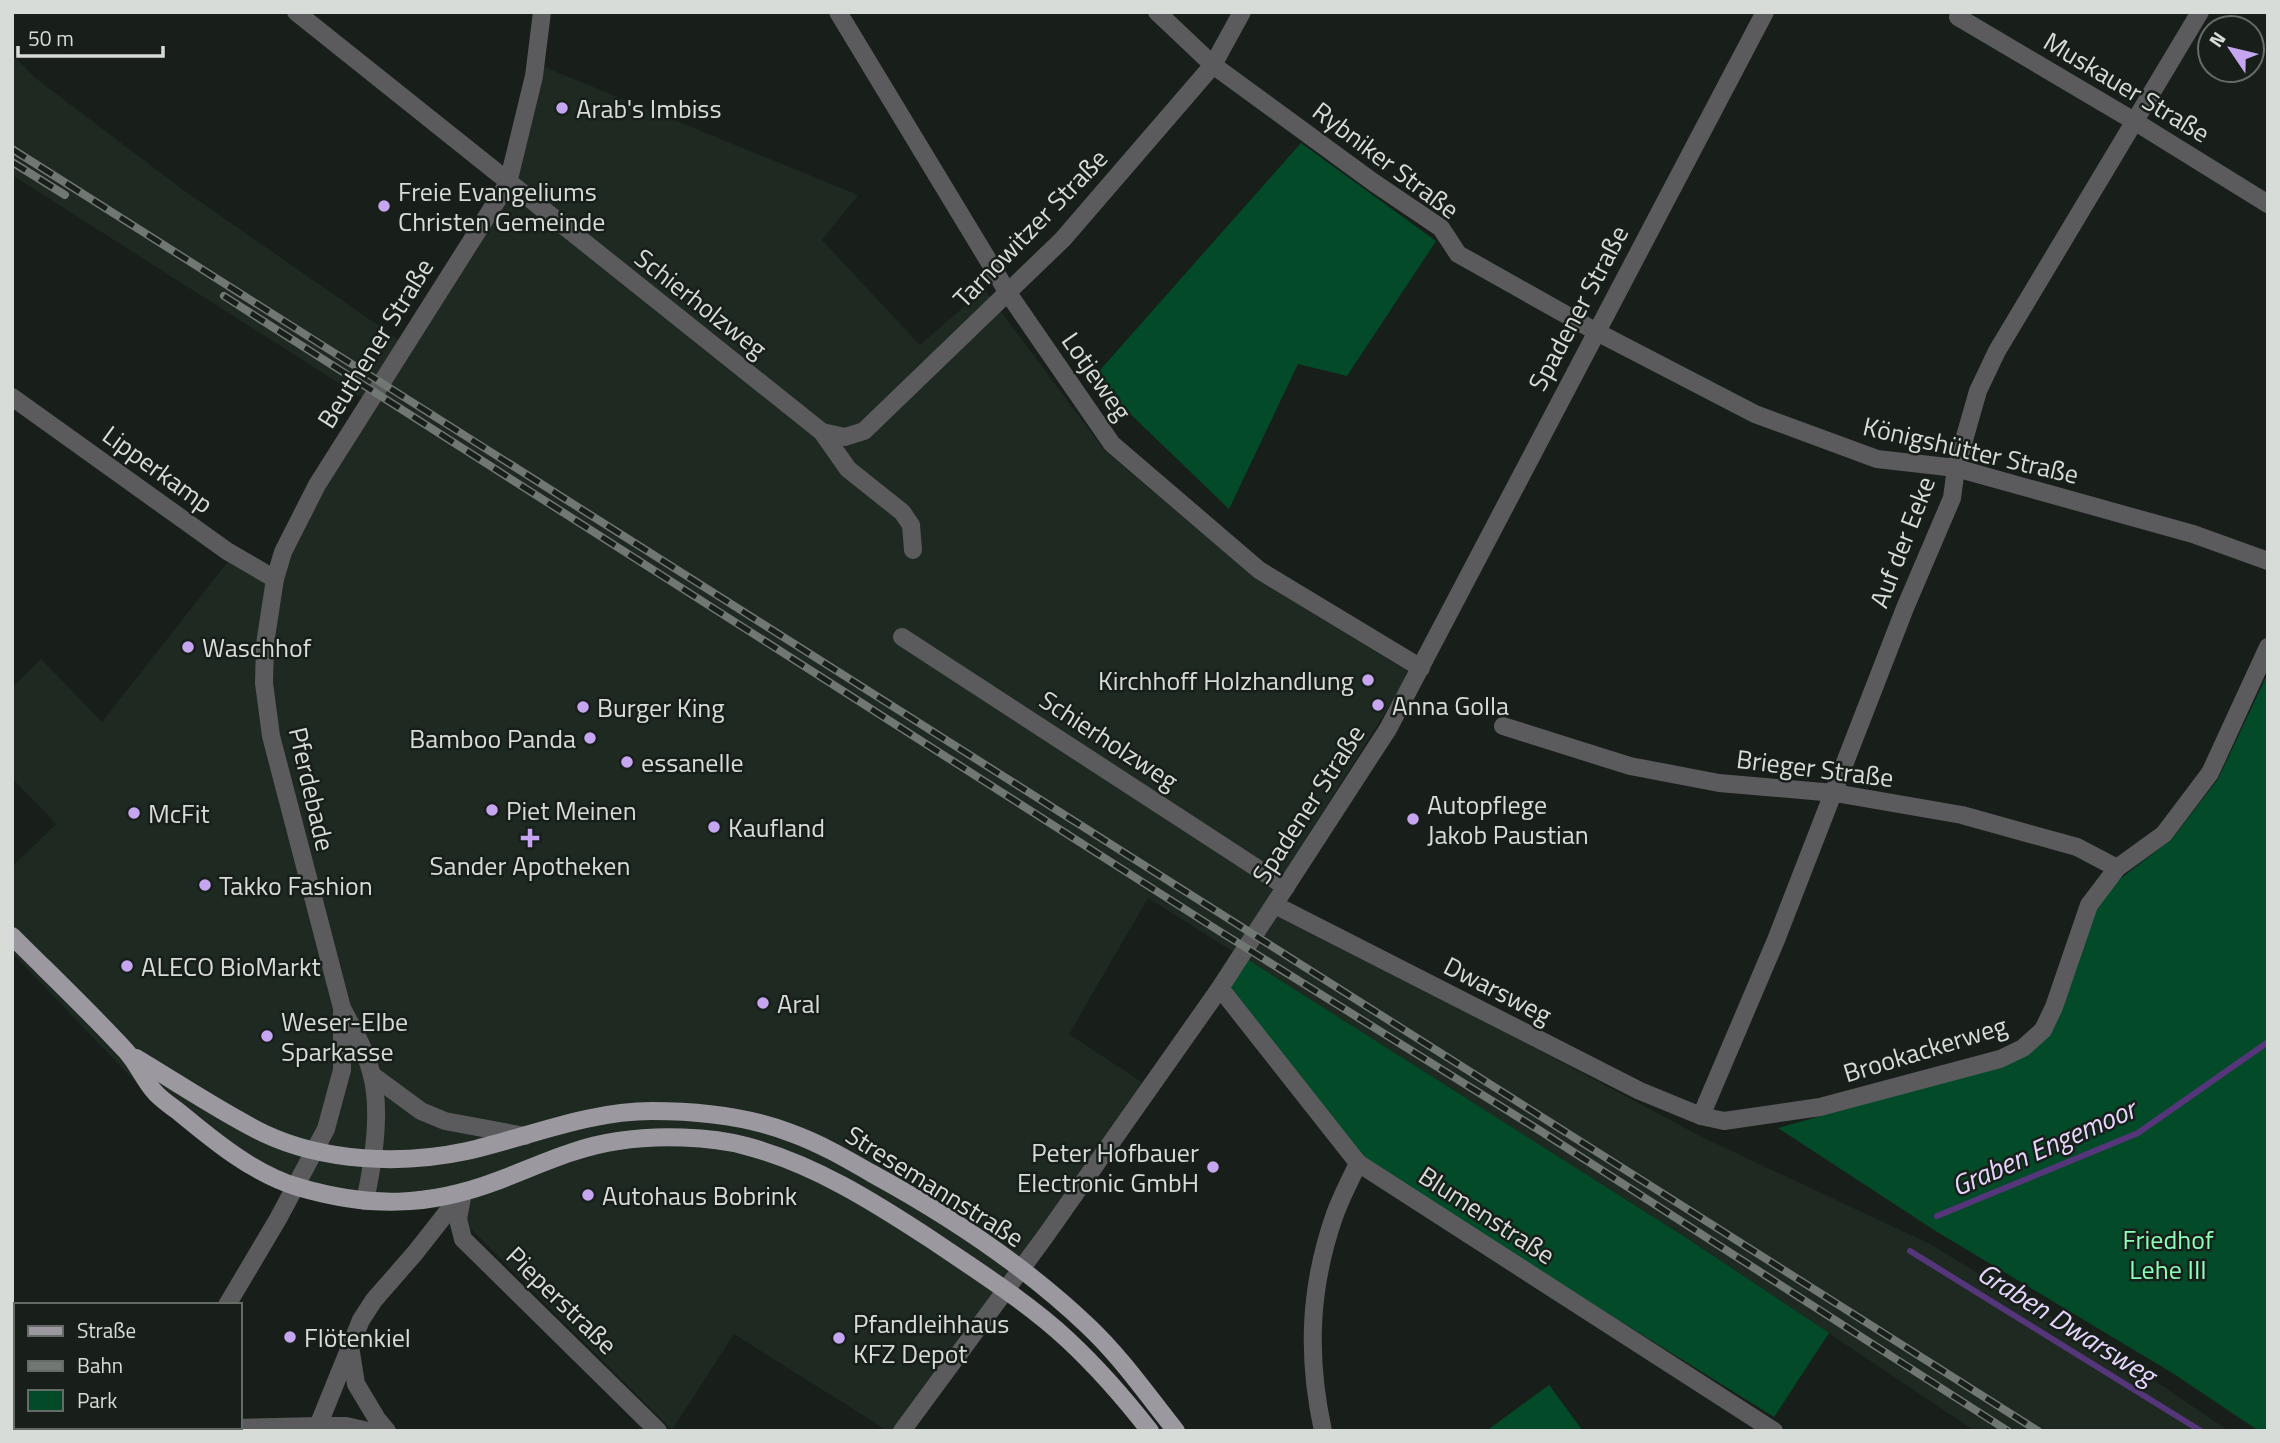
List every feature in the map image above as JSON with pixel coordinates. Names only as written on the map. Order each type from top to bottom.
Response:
[{"type":"main road","points":[[12,936],[130,1054]]},
{"type":"main road","name":"Stresemannstraße","points":[[130,1054],[264,1133],[316,1150],[374,1158],[426,1158],[613,1113],[701,1113],[746,1120],[791,1133],[836,1153],[932,1208],[1048,1290],[1091,1328],[1176,1431]]},
{"type":"main road","name":"Stresemannstraße","points":[[130,1054],[154,1092],[204,1133],[251,1165],[296,1187],[365,1201],[390,1204],[463,1192],[564,1154],[619,1140],[697,1139],[742,1145],[789,1159],[867,1199],[1005,1291],[1068,1340],[1103,1375],[1150,1431]]},
{"type":"street","name":"Schierholzweg","points":[[296,12],[822,432],[848,469],[902,512],[911,525],[913,550]]},
{"type":"street","name":"Beuthener Straße","points":[[275,579],[283,552],[317,485],[508,183],[534,76],[542,12]]},
{"type":"street","name":"Lotjeweg","points":[[838,12],[1008,293],[1112,444],[1259,570],[1421,668]]},
{"type":"street","name":"Rybniker Straße","points":[[1157,12],[1213,65],[1373,182],[1441,228],[1458,254],[1595,331]]},
{"type":"street","name":"Tarnowitzer Straße","points":[[822,432],[845,437],[864,431],[1063,239],[1213,65],[1242,12]]},
{"type":"street","name":"Spadener Straße","points":[[902,1431],[1220,988],[1388,729],[1765,12]]},
{"type":"street","name":"Auf der Eeke","points":[[1700,1116],[1776,940],[1905,608],[1952,498],[1956,468],[1978,391],[1997,351],[2200,12]]},
{"type":"street","name":"Muskauer Straße","points":[[1958,17],[2268,204]]},
{"type":"street","name":"Königshütter Straße","points":[[1595,331],[1755,414],[1877,459],[1956,468],[2193,534],[2268,561]]},
{"type":"street","name":"Lipperkamp","points":[[12,397],[227,551],[275,579]]},
{"type":"street","name":"Pferdebade","points":[[275,579],[265,644],[264,683],[271,736],[342,1008],[362,1047],[372,1075],[374,1158],[365,1201]]},
{"type":"street","name":"Schierholzweg","points":[[902,636],[1286,887]]},
{"type":"street","name":"Brookackerweg","points":[[1700,1116],[1724,1121],[1820,1107],[2000,1059],[2023,1048],[2043,1030],[2054,1007],[2089,905],[2117,868],[2164,834],[2210,773],[2268,647]]},
{"type":"street","name":"Brieger Straße","points":[[1503,726],[1630,766],[1719,783],[1835,793],[1962,815],[2077,847],[2117,868]]},
{"type":"street","name":"Dwarsweg","points":[[1275,905],[1640,1091],[1700,1116]]},
{"type":"street","name":"Blumenstraße","points":[[1220,988],[1358,1163],[1774,1431]]},
{"type":"street","name":"Pferdebade","points":[[228,1303],[296,1187],[326,1129],[342,1070],[342,1008]]},
{"type":"street","points":[[372,1075],[421,1111],[444,1121],[526,1136]]},
{"type":"street","points":[[1323,1431],[1312,1360],[1315,1296],[1329,1233],[1358,1163]]},
{"type":"street","points":[[318,1426],[357,1328],[374,1300],[463,1192]]},
{"type":"street","name":"Pieperstraße","points":[[463,1192],[458,1219],[463,1239],[658,1431]]},
{"type":"street","points":[[350,1345],[356,1384],[387,1431]]},
{"type":"street","points":[[218,1429],[346,1426],[368,1431]]},
{"type":"street","points":[[100,1431],[161,1429]]},
{"type":"shaded area","points":[[12,54],[34,77],[182,189],[405,344],[500,181],[532,62],[858,195],[822,240],[920,345],[984,289],[1105,451],[1254,577],[1410,673],[1265,904],[1704,1138],[1930,1244],[2161,1385],[2229,1431],[1975,1431],[1685,1237],[1148,898],[1069,1034],[1146,1085],[899,1431],[888,1431],[734,1334],[672,1430],[450,1208],[370,1210],[281,1191],[202,1139],[150,1097],[12,953],[12,867],[56,824],[12,778],[12,688],[41,659],[102,722],[230,559],[274,583],[370,403],[12,175]]},
{"type":"green space","points":[[1301,143],[1436,241],[1347,376],[1298,364],[1229,509],[1093,378]]},
{"type":"green space","name":"Friedhof Lehe III","points":[[2268,673],[2268,1431],[2259,1431],[2174,1374],[1934,1230],[1778,1128],[2020,1058],[2096,908],[2111,886],[2172,839],[2218,779]]},
{"type":"green space","points":[[1242,956],[1685,1237],[1829,1333],[1774,1417],[1362,1160],[1223,986]]},
{"type":"green space","points":[[1549,1385],[1583,1431],[1489,1431],[1489,1429]]},
{"type":"waterway","name":"Graben Engemoor","points":[[1937,1216],[2138,1133],[2268,1042]]},
{"type":"waterway","name":"Graben Dwarsweg","points":[[1910,1251],[2201,1431]]},
{"type":"railway","points":[[12,149],[2038,1431]]},
{"type":"railway","points":[[12,162],[65,195]]},
{"type":"railway","points":[[224,296],[1219,931],[1539,1130],[2008,1431]]},
{"type":"place","name":"Arab's Imbiss","points":[[562,108]]},
{"type":"place","name":"Freie Evangeliums Christen Gemeinde","points":[[384,206]]},
{"type":"place","name":"Waschhof","points":[[188,647]]},
{"type":"place","name":"Kirchhoff Holzhandlung","points":[[1368,680]]},
{"type":"place","name":"Anna Golla","points":[[1378,705]]},
{"type":"place","name":"Burger King","points":[[583,707]]},
{"type":"place","name":"Bamboo Panda","points":[[590,738]]},
{"type":"place","name":"essanelle","points":[[627,762]]},
{"type":"place","name":"Piet Meinen","points":[[492,810]]},
{"type":"place","name":"McFit","points":[[134,813]]},
{"type":"place","name":"Autopflege Jakob Paustian","points":[[1413,819]]},
{"type":"place","name":"Kaufland","points":[[714,827]]},
{"type":"place","name":"Sander Apotheken","points":[[530,838]]},
{"type":"place","name":"Takko Fashion","points":[[205,885]]},
{"type":"place","name":"ALECO BioMarkt","points":[[127,966]]},
{"type":"place","name":"Aral","points":[[763,1003]]},
{"type":"place","name":"Weser-Elbe Sparkasse","points":[[267,1036]]},
{"type":"place","name":"Peter Hofbauer Electronic GmbH","points":[[1213,1167]]},
{"type":"place","name":"Autohaus Bobrink","points":[[588,1195]]},
{"type":"place","name":"Flötenkiel","points":[[290,1337]]},
{"type":"place","name":"Pfandleihhaus KFZ Depot","points":[[839,1338]]}]
